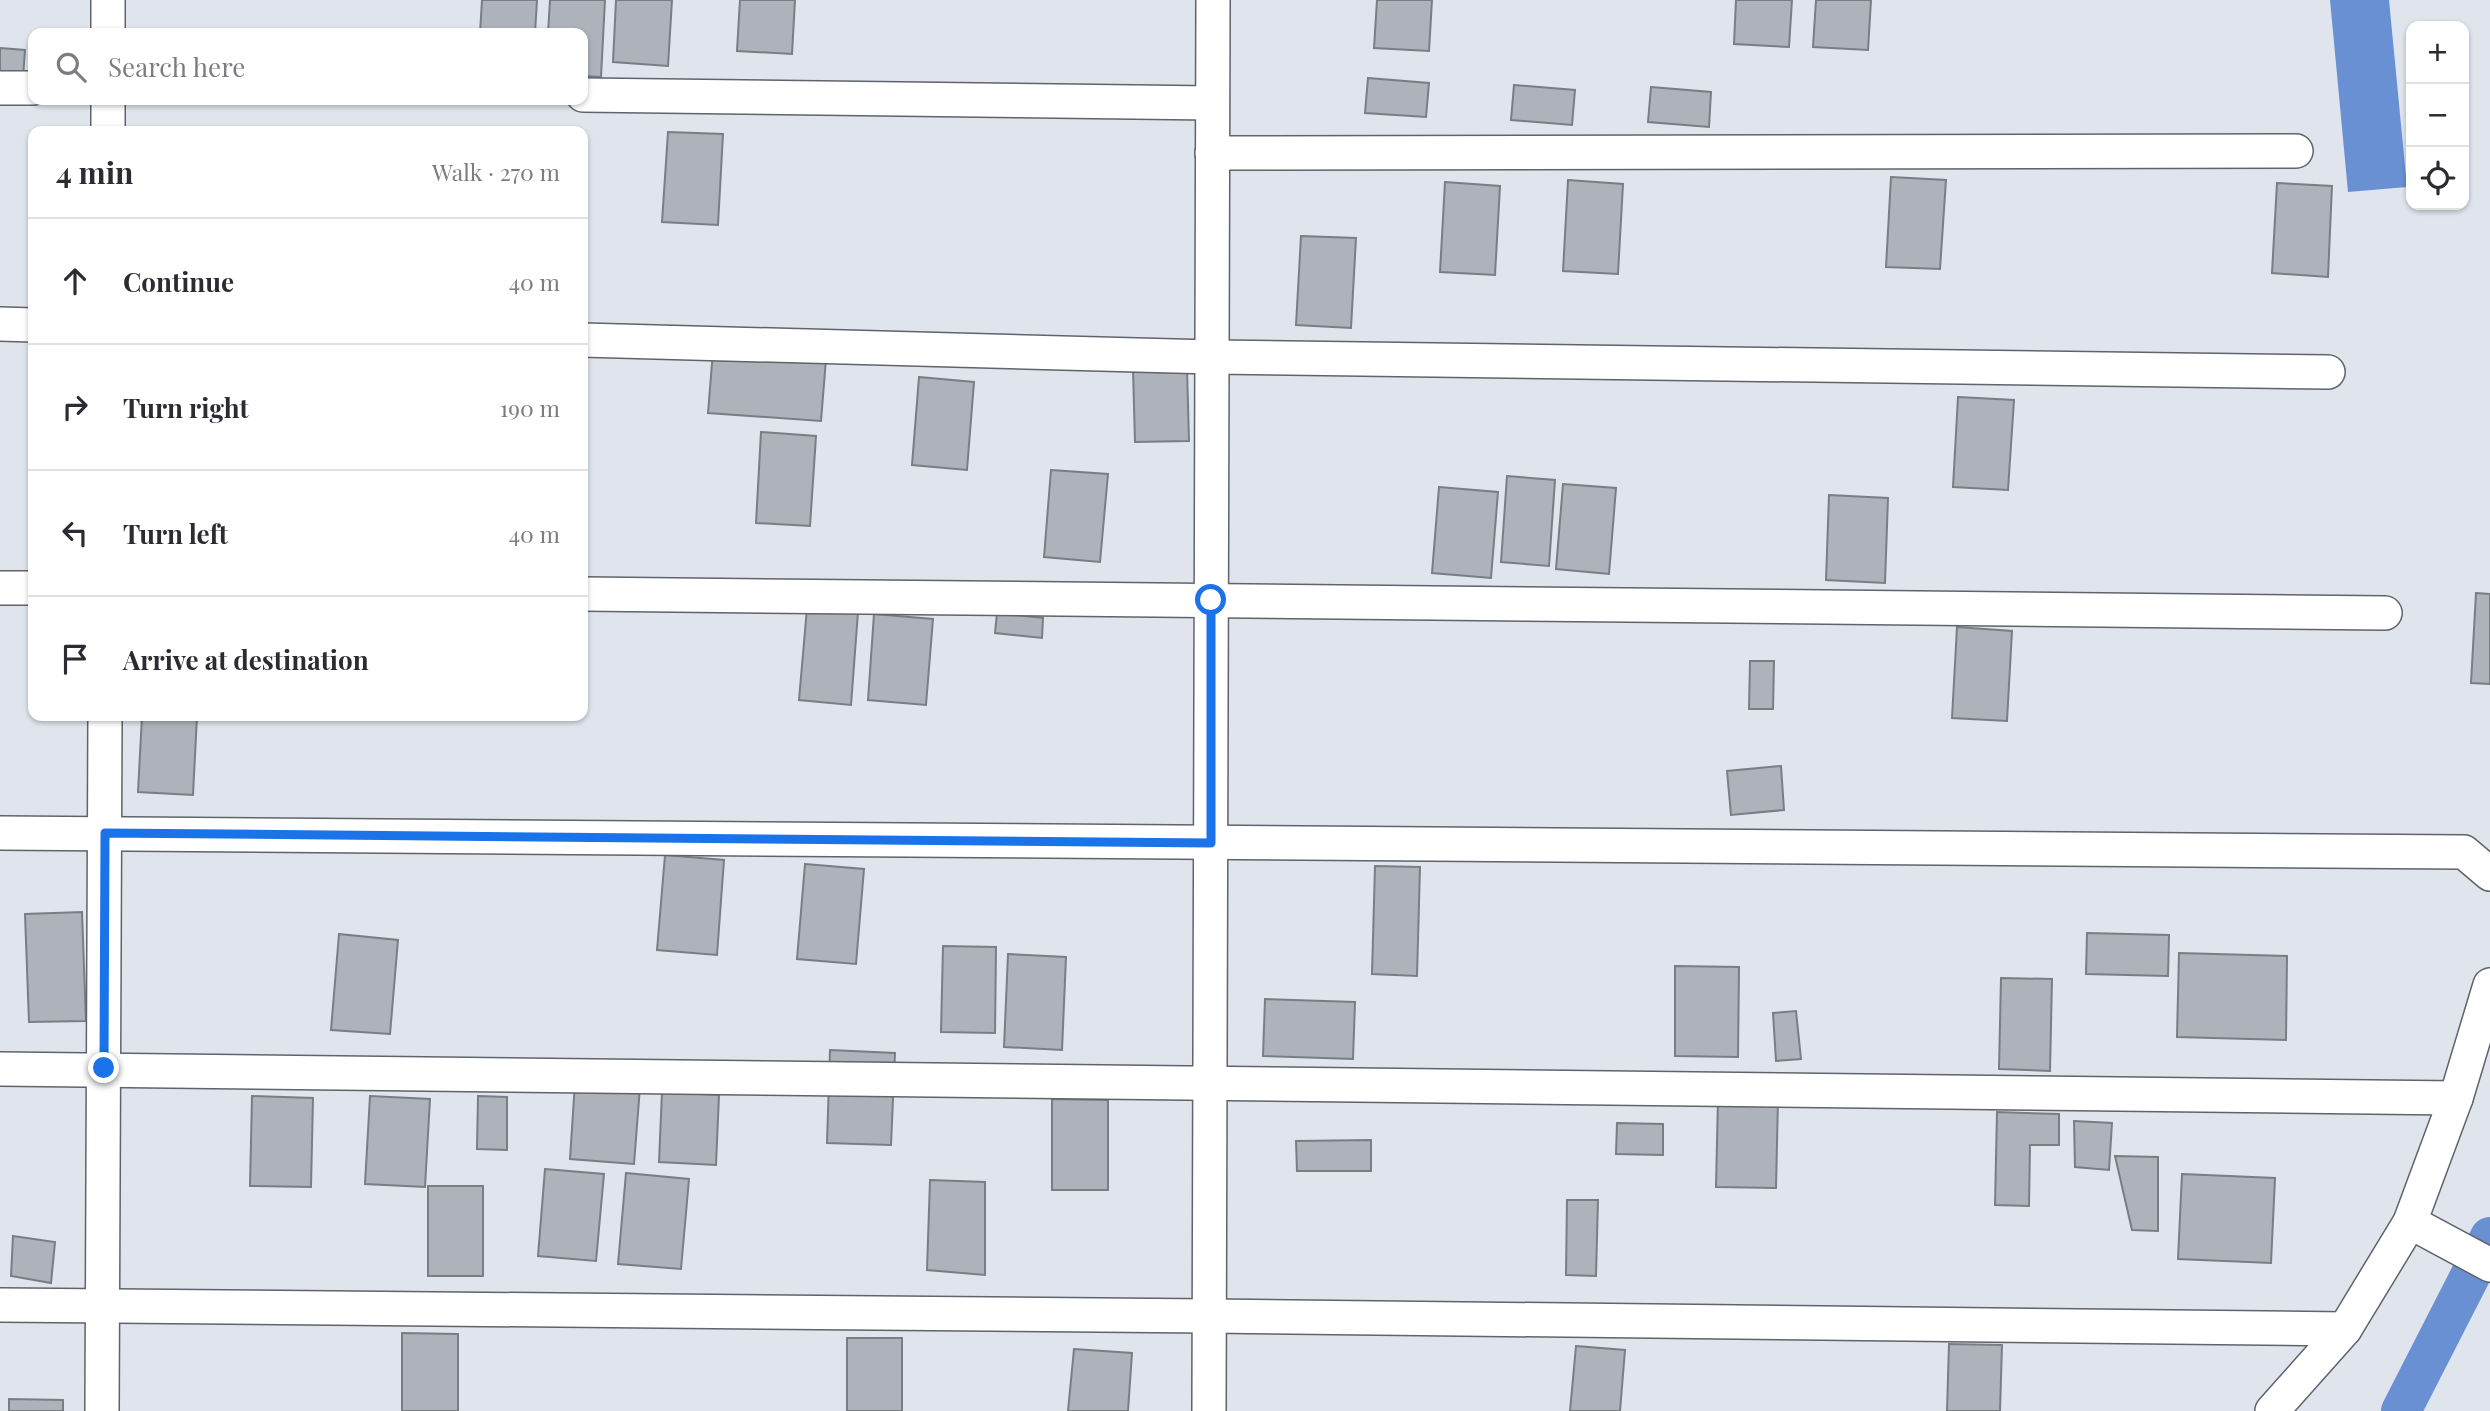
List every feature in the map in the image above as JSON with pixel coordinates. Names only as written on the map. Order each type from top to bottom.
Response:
[{"type":"street","points":[[108,0],[108,28]]},
{"type":"street","points":[[1209,1411],[1213,0]]},
{"type":"street","points":[[0,88],[28,88]]},
{"type":"street","points":[[588,95],[1212,103]]},
{"type":"street","points":[[108,105],[108,126]]},
{"type":"street","points":[[1212,153],[2296,150]]},
{"type":"street","points":[[0,324],[28,325]]},
{"type":"street","points":[[588,340],[1212,357],[2328,372]]},
{"type":"street","points":[[0,588],[28,588]]},
{"type":"street","points":[[588,594],[2385,613]]},
{"type":"street","points":[[102,1411],[105,721]]},
{"type":"street","points":[[0,832],[2464,852],[2490,874]]},
{"type":"street","points":[[2272,1411],[2345,1329],[2410,1222],[2456,1098],[2490,985]]},
{"type":"street","points":[[0,1069],[1210,1081],[2456,1098]]},
{"type":"street","points":[[2410,1222],[2490,1265]]},
{"type":"street","points":[[0,1305],[2345,1329]]},
{"type":"water","points":[[2330,0],[2389,0],[2406,187],[2348,192]]},
{"type":"building","points":[[482,0],[537,0],[535,28],[480,28]]},
{"type":"building","points":[[550,0],[605,0],[601,77],[588,76],[588,28],[548,28]]},
{"type":"building","points":[[616,0],[672,0],[668,66],[613,62]]},
{"type":"building","points":[[740,0],[795,0],[792,54],[737,51]]},
{"type":"building","points":[[1377,0],[1432,0],[1429,51],[1374,48]]},
{"type":"building","points":[[1736,0],[1792,0],[1789,47],[1734,44]]},
{"type":"building","points":[[1816,0],[1871,0],[1868,50],[1813,47]]},
{"type":"building","points":[[0,48],[25,50],[23,78],[0,76]]},
{"type":"building","points":[[1368,78],[1429,83],[1426,117],[1365,113]]},
{"type":"building","points":[[1514,85],[1575,90],[1572,125],[1511,120]]},
{"type":"building","points":[[1651,87],[1711,92],[1709,127],[1648,122]]},
{"type":"building","points":[[668,132],[723,134],[718,225],[662,222]]},
{"type":"building","points":[[1891,177],[1946,180],[1940,269],[1886,267]]},
{"type":"building","points":[[1568,180],[1623,184],[1618,274],[1563,271]]},
{"type":"building","points":[[1445,182],[1500,186],[1495,275],[1440,272]]},
{"type":"building","points":[[2277,183],[2332,186],[2328,277],[2272,273]]},
{"type":"building","points":[[1301,236],[1356,238],[1351,328],[1296,325]]},
{"type":"building","points":[[713,351],[826,359],[821,421],[708,413]]},
{"type":"building","points":[[1187,368],[1189,441],[1135,442],[1133,370]]},
{"type":"building","points":[[919,377],[974,382],[967,470],[912,465]]},
{"type":"building","points":[[1958,397],[2014,400],[2008,490],[1953,487]]},
{"type":"building","points":[[761,432],[816,436],[810,526],[756,523]]},
{"type":"building","points":[[1051,470],[1108,474],[1100,562],[1044,557]]},
{"type":"building","points":[[1507,476],[1555,480],[1549,566],[1501,562]]},
{"type":"building","points":[[1563,484],[1616,488],[1609,574],[1556,569]]},
{"type":"building","points":[[1439,487],[1498,492],[1491,578],[1432,573]]},
{"type":"building","points":[[1829,495],[1888,498],[1885,583],[1826,580]]},
{"type":"building","points":[[2476,593],[2490,594],[2490,684],[2471,683]]},
{"type":"building","points":[[807,608],[858,612],[851,705],[799,700]]},
{"type":"building","points":[[997,613],[1043,618],[1042,638],[995,633]]},
{"type":"building","points":[[874,614],[933,619],[926,705],[868,700]]},
{"type":"building","points":[[1957,627],[2012,631],[2007,721],[1952,718]]},
{"type":"building","points":[[1750,661],[1774,661],[1773,709],[1749,709]]},
{"type":"building","points":[[142,721],[197,721],[193,795],[138,792]]},
{"type":"building","points":[[1781,766],[1784,810],[1731,815],[1727,771]]},
{"type":"building","points":[[665,855],[724,860],[717,955],[657,950]]},
{"type":"building","points":[[805,864],[864,869],[856,964],[797,959]]},
{"type":"building","points":[[1375,866],[1420,867],[1417,976],[1372,974]]},
{"type":"building","points":[[82,912],[86,1021],[29,1022],[25,914]]},
{"type":"building","points":[[2087,933],[2169,935],[2168,976],[2086,974]]},
{"type":"building","points":[[339,934],[398,940],[390,1034],[331,1030]]},
{"type":"building","points":[[943,946],[996,947],[995,1033],[941,1032]]},
{"type":"building","points":[[2179,953],[2287,956],[2286,1040],[2177,1037]]},
{"type":"building","points":[[1008,954],[1066,957],[1062,1050],[1004,1047]]},
{"type":"building","points":[[1675,966],[1739,967],[1738,1057],[1675,1056]]},
{"type":"building","points":[[2001,978],[2052,979],[2050,1071],[1999,1069]]},
{"type":"building","points":[[1265,999],[1355,1002],[1353,1059],[1263,1056]]},
{"type":"building","points":[[1796,1011],[1801,1059],[1776,1061],[1773,1013]]},
{"type":"building","points":[[830,1050],[895,1053],[891,1145],[827,1143]]},
{"type":"building","points":[[575,1082],[640,1087],[634,1164],[570,1159]]},
{"type":"building","points":[[662,1092],[719,1095],[716,1165],[659,1162]]},
{"type":"building","points":[[252,1096],[313,1098],[311,1187],[250,1186]]},
{"type":"building","points":[[370,1096],[430,1099],[425,1187],[365,1184]]},
{"type":"building","points":[[478,1096],[507,1097],[507,1150],[477,1149]]},
{"type":"building","points":[[1718,1098],[1778,1099],[1776,1188],[1716,1187]]},
{"type":"building","points":[[1052,1099],[1108,1100],[1108,1190],[1052,1190]]},
{"type":"building","points":[[1997,1112],[2059,1114],[2059,1145],[2030,1145],[2029,1206],[1995,1205]]},
{"type":"building","points":[[2074,1121],[2112,1123],[2109,1170],[2075,1167]]},
{"type":"building","points":[[1617,1123],[1663,1124],[1663,1155],[1616,1154]]},
{"type":"building","points":[[1371,1140],[1371,1171],[1297,1171],[1296,1141]]},
{"type":"building","points":[[2115,1156],[2158,1157],[2158,1231],[2132,1230]]},
{"type":"building","points":[[545,1169],[604,1174],[596,1261],[538,1256]]},
{"type":"building","points":[[626,1173],[689,1179],[681,1269],[618,1264]]},
{"type":"building","points":[[2182,1174],[2275,1178],[2271,1263],[2178,1259]]},
{"type":"building","points":[[930,1180],[985,1182],[985,1275],[927,1270]]},
{"type":"building","points":[[428,1186],[483,1186],[483,1276],[428,1276]]},
{"type":"building","points":[[1567,1200],[1598,1200],[1596,1276],[1566,1275]]},
{"type":"building","points":[[13,1236],[55,1242],[51,1283],[11,1276]]},
{"type":"building","points":[[402,1333],[458,1334],[458,1411],[402,1411]]},
{"type":"building","points":[[847,1338],[902,1338],[902,1411],[847,1411]]},
{"type":"building","points":[[1949,1344],[2002,1345],[2000,1411],[1947,1411]]},
{"type":"building","points":[[1576,1346],[1625,1350],[1620,1411],[1570,1411]]},
{"type":"building","points":[[1074,1349],[1132,1353],[1128,1411],[1068,1411]]},
{"type":"building","points":[[9,1399],[63,1400],[63,1411],[9,1411]]},
{"type":"waterway","points":[[2401,1411],[2490,1237]]},
{"type":"route","points":[[104,1068],[105,833],[1211,843],[1211,600]]}]
